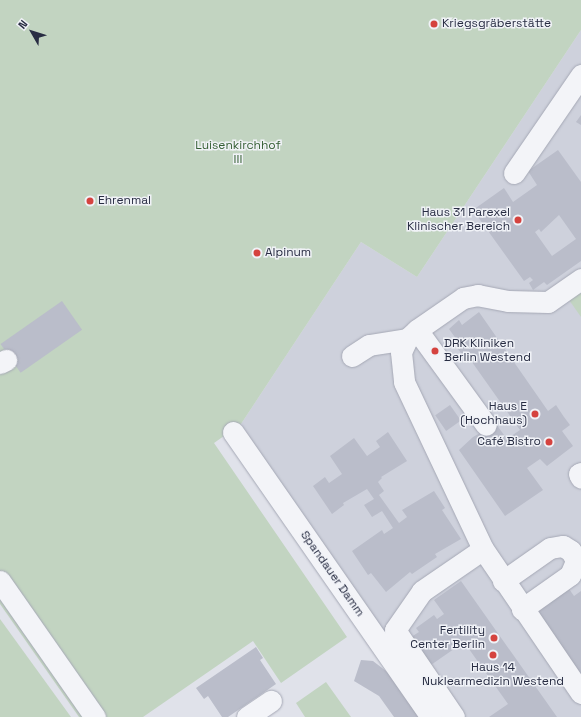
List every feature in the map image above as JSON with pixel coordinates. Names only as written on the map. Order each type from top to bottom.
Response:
[{"type":"street","points":[[514,173],[581,75]]},
{"type":"street","points":[[352,356],[369,345],[412,334],[463,298],[478,295],[508,301],[548,302],[581,279]]},
{"type":"street","points":[[412,334],[486,425]]},
{"type":"street","points":[[412,334],[401,352],[404,382],[483,549],[522,609],[581,693]]},
{"type":"street","name":"Spandauer Damm","points":[[233,432],[431,717]]},
{"type":"street","points":[[503,581],[550,548],[563,546],[571,551],[576,561],[570,575],[522,609]]},
{"type":"street","points":[[454,717],[395,630],[422,591],[483,549]]},
{"type":"street","points":[[0,581],[95,717]]},
{"type":"street","points":[[247,717],[271,701]]},
{"type":"shaded area","name":"DRK Kliniken Berlin Westend","points":[[581,30],[581,717],[441,717],[346,584],[241,424],[361,242],[417,277]]},
{"type":"green space","name":"Luisenkirchhof III","points":[[0,0],[581,0],[581,30],[417,277],[361,242],[241,424],[214,443],[347,637],[281,683],[253,641],[143,717],[79,717],[0,604]]},
{"type":"green space","points":[[581,287],[581,317],[567,297]]},
{"type":"green space","points":[[0,619],[71,717],[0,717]]},
{"type":"green space","points":[[326,682],[351,717],[305,717],[296,703]]},
{"type":"building","points":[[581,115],[581,125],[576,122]]},
{"type":"building","name":"Haus 31 Parexel Klinischer Bereich","points":[[558,150],[581,182],[581,261],[547,285],[544,282],[533,290],[529,283],[533,280],[530,277],[524,281],[473,210],[504,188],[513,202],[537,185],[528,171]],"holes":[[[559,215],[576,239],[552,256],[535,232],[539,229],[541,232]]]},
{"type":"building","points":[[62,301],[82,330],[21,373],[1,344]]},
{"type":"building","name":"Haus E (Hochhaus)","points":[[479,312],[548,411],[556,405],[570,425],[562,431],[573,446],[547,466],[540,459],[527,468],[543,490],[505,516],[459,450],[473,437],[496,424],[507,439],[520,430],[467,355],[464,357],[458,349],[462,347],[449,329],[459,320],[462,325]]},
{"type":"building","points":[[450,405],[461,421],[446,431],[435,415]]},
{"type":"building","points":[[388,432],[407,461],[381,477],[382,478],[378,482],[384,491],[379,495],[399,523],[407,517],[402,510],[434,491],[445,508],[442,510],[461,539],[435,554],[437,557],[412,574],[410,572],[386,592],[371,573],[368,575],[352,551],[382,530],[384,534],[393,528],[382,511],[372,517],[364,505],[374,499],[367,489],[343,503],[344,505],[332,514],[313,486],[325,477],[329,483],[342,474],[330,456],[354,438],[367,456],[380,447],[376,441]]},
{"type":"building","name":"Haus 14 Nuklearmedizin Westend","points":[[461,581],[557,717],[489,717],[508,704],[464,642],[428,667],[408,639],[419,632],[416,628],[434,615],[437,619],[444,614],[434,600]]},
{"type":"building","points":[[567,586],[574,596],[581,591],[581,681],[532,610]]},
{"type":"building","points":[[256,647],[263,658],[260,660],[276,684],[228,717],[222,717],[208,696],[204,699],[196,688]]},
{"type":"building","points":[[361,660],[373,661],[395,678],[416,707],[418,717],[394,717],[379,696],[354,681]]},
{"type":"place","name":"Kriegsgräberstätte","points":[[434,24]]},
{"type":"place","name":"Ehrenmal","points":[[90,201]]},
{"type":"place","name":"Haus 31 Parexel Klinischer Bereich","points":[[518,220]]},
{"type":"place","name":"Alpinum","points":[[257,253]]},
{"type":"place","name":"DRK Kliniken Berlin Westend","points":[[435,351]]},
{"type":"place","name":"Haus E (Hochhaus)","points":[[535,414]]},
{"type":"place","name":"Café Bistro","points":[[549,442]]},
{"type":"place","name":"Fertility Center Berlin","points":[[494,638]]},
{"type":"place","name":"Haus 14 Nuklearmedizin Westend","points":[[493,655]]}]
